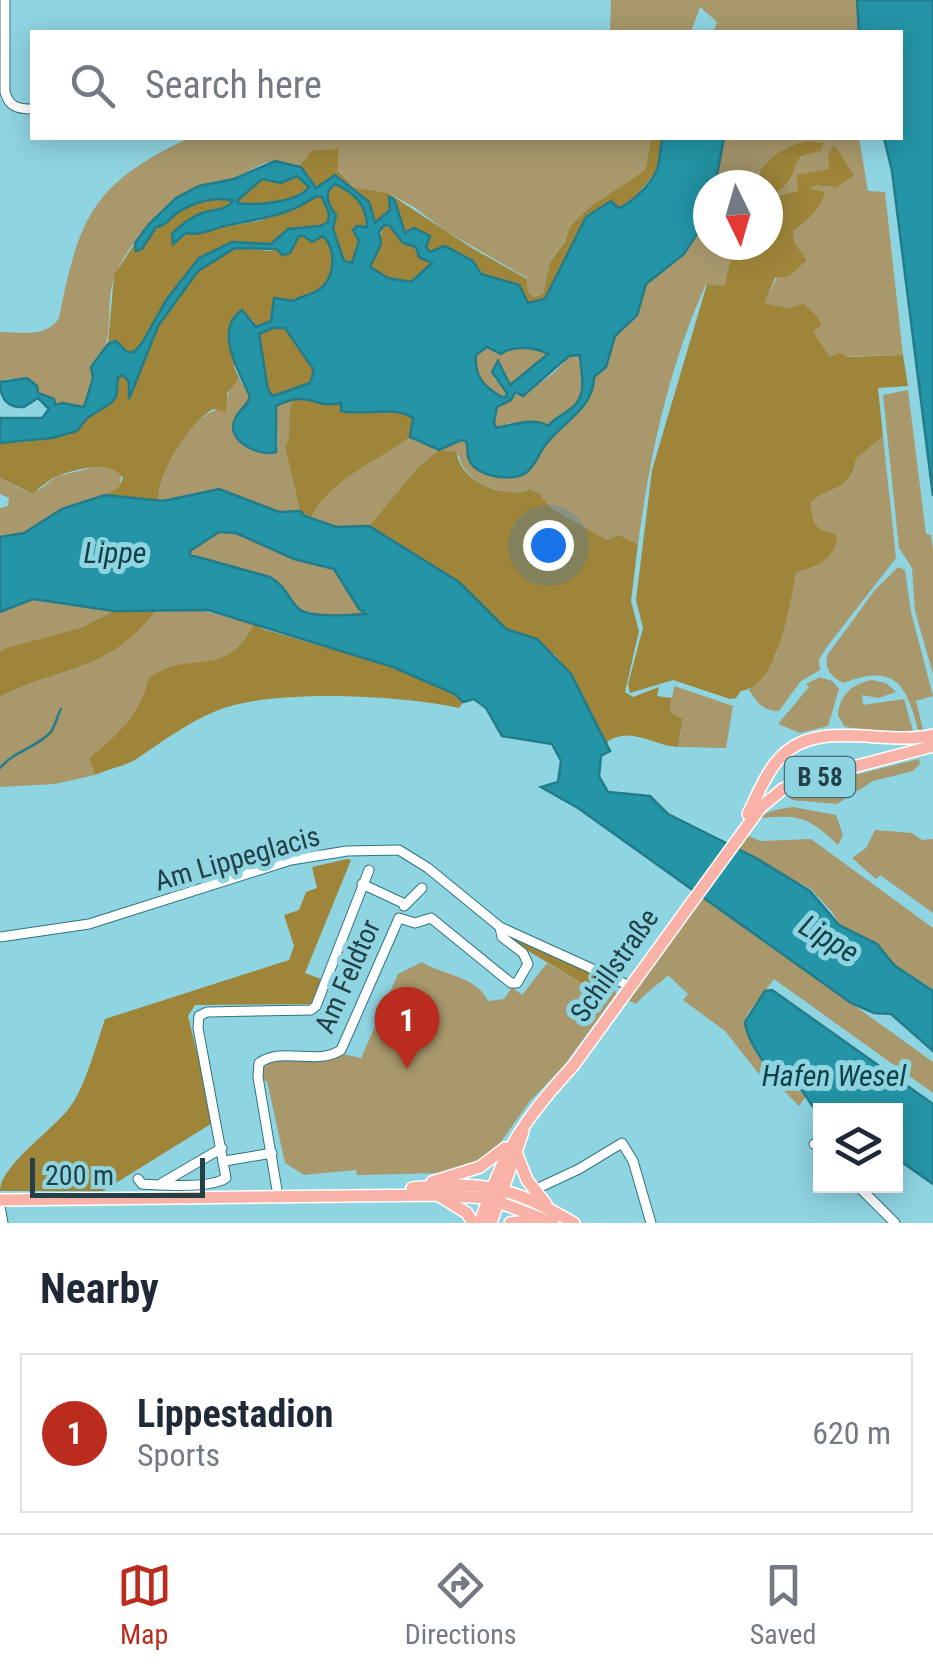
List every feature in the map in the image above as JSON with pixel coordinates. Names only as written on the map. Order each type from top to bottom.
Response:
[{"type":"main road","name":"B 58","points":[[740,831],[776,762],[800,742],[826,735],[933,746]]},
{"type":"main road","name":"B 58","points":[[740,831],[783,789],[933,735]]},
{"type":"main road","name":"Schillstraße","points":[[490,1223],[496,1194],[525,1123],[573,1066],[740,831]]},
{"type":"main road","points":[[416,1187],[480,1167],[514,1147],[521,1170],[550,1218]]},
{"type":"main road","points":[[308,1196],[416,1187],[496,1194],[550,1218],[574,1223]]},
{"type":"main road","name":"Schillstraße","points":[[476,1223],[496,1194]]},
{"type":"main road","points":[[0,1203],[496,1194]]},
{"type":"main road","points":[[437,1195],[476,1223]]},
{"type":"main road","points":[[510,1223],[550,1218]]},
{"type":"street","points":[[4,0],[4,92],[14,107],[30,109]]},
{"type":"street","name":"Am Lippeglacis","points":[[0,937],[89,924],[291,860],[399,850],[500,927],[630,986]]},
{"type":"street","points":[[138,1179],[142,1184],[222,1182],[227,1172],[198,1028],[199,1016],[207,1012],[311,1010],[316,1006],[369,870]]},
{"type":"street","points":[[362,884],[405,904]]},
{"type":"street","points":[[399,918],[405,904],[422,888]]},
{"type":"street","name":"Am Feldtor","points":[[278,1196],[258,1077],[260,1063],[272,1056],[328,1056],[341,1050],[399,918],[415,924],[431,918],[511,983],[517,983],[528,964],[523,953],[502,938],[500,927]]},
{"type":"street","points":[[534,1190],[622,1143],[633,1161],[650,1223]]},
{"type":"street","points":[[160,1184],[222,1148]]},
{"type":"street","points":[[225,1161],[272,1152]]},
{"type":"street","points":[[865,1193],[895,1223]]},
{"type":"street","points":[[0,1203],[3,1223]]},
{"type":"shaded area","points":[[611,0],[857,0],[859,30],[714,30],[717,22],[700,7],[692,30],[610,30]]},
{"type":"shaded area","points":[[185,140],[651,140],[645,170],[592,205],[570,226],[550,260],[543,294],[534,297],[528,292],[527,278],[446,231],[414,207],[388,193],[353,187],[338,169],[307,155],[298,167],[269,162],[227,181],[195,188],[161,212],[121,262],[112,286],[108,334],[91,367],[93,378],[84,407],[55,405],[26,378],[6,379],[0,384],[0,332],[41,331],[54,324],[59,318],[74,254],[96,207],[111,188]]},
{"type":"shaded area","points":[[651,140],[663,140],[657,171],[628,205],[586,217],[544,299],[528,303],[519,285],[481,274],[472,261],[445,246],[430,252],[410,233],[405,233],[394,199],[390,210],[375,223],[369,202],[335,175],[316,188],[298,167],[311,151],[338,149],[338,170],[353,187],[388,193],[527,279],[528,292],[534,297],[543,294],[550,261],[565,241],[570,226],[592,205],[645,170]]},
{"type":"shaded area","points":[[724,140],[859,140],[868,191],[885,192],[903,355],[830,357],[812,332],[818,317],[804,305],[789,308],[763,303],[795,244],[793,231],[820,204],[824,192],[808,188],[816,184],[830,188],[841,160],[834,146],[830,169],[799,191],[783,194],[783,187],[790,181],[798,160],[823,143],[762,170],[718,170]]},
{"type":"shaded area","points":[[806,141],[823,143],[821,151],[799,159],[790,181],[783,187],[783,170],[761,170],[789,148]]},
{"type":"shaded area","points":[[834,145],[854,175],[836,188],[809,188],[825,192],[813,214],[793,231],[795,244],[807,260],[789,276],[775,278],[764,303],[789,308],[804,304],[818,317],[821,325],[813,332],[830,357],[840,353],[848,357],[903,355],[908,386],[878,388],[883,436],[856,459],[845,483],[811,502],[816,524],[835,534],[837,541],[822,562],[796,572],[781,641],[765,675],[730,699],[673,680],[630,693],[628,684],[643,628],[636,600],[652,470],[707,284],[724,286],[730,260],[783,260],[783,194],[798,191],[797,175],[829,169],[828,155]]},
{"type":"shaded area","points":[[297,176],[309,187],[296,196],[238,204],[262,178],[281,183]]},
{"type":"shaded area","points":[[335,183],[360,200],[365,209],[365,227],[352,263],[344,261],[333,229],[334,212],[328,203],[329,191]]},
{"type":"shaded area","points":[[316,196],[322,197],[329,213],[328,222],[288,229],[271,244],[232,242],[199,258],[167,299],[134,352],[127,352],[116,341],[108,344],[114,275],[135,243],[135,250],[167,220],[206,200],[234,201],[217,212],[186,222],[173,243],[186,233],[259,221]]},
{"type":"shaded area","points":[[384,225],[404,237],[432,263],[411,282],[388,278],[370,267]]},
{"type":"shaded area","points":[[304,235],[323,236],[328,242],[332,266],[327,281],[315,292],[273,306],[271,321],[256,327],[253,320],[234,367],[239,378],[227,394],[226,412],[213,409],[194,425],[169,463],[158,501],[105,495],[119,487],[123,478],[111,469],[85,469],[60,475],[31,493],[0,478],[0,443],[51,439],[77,430],[107,400],[118,376],[124,375],[129,381],[128,398],[158,326],[198,271],[235,248],[271,251],[296,243]]},
{"type":"shaded area","points":[[693,237],[693,260],[730,260],[724,286],[706,284],[681,347],[655,444],[638,544],[619,535],[607,540],[551,508],[540,494],[530,489],[509,492],[487,486],[468,474],[459,455],[439,450],[418,467],[369,526],[336,527],[311,518],[319,504],[342,482],[410,437],[429,445],[467,441],[502,478],[525,473],[585,404],[594,377],[606,367],[615,336],[637,315],[646,284]]},
{"type":"shaded area","points":[[285,328],[314,370],[310,383],[273,396],[268,390],[259,333]]},
{"type":"shaded area","points":[[487,347],[501,354],[524,348],[549,353],[510,386],[498,361],[494,378],[508,393],[506,397],[487,387],[477,370],[476,355]]},
{"type":"shaded area","points":[[570,355],[580,355],[583,395],[572,409],[548,426],[509,423],[497,428],[494,421],[498,407],[516,392],[546,379]]},
{"type":"shaded area","points":[[239,378],[250,397],[237,414],[253,451],[269,454],[278,445],[276,406],[294,398],[285,447],[300,511],[279,512],[229,492],[158,501],[164,476],[188,432],[210,412],[222,409]]},
{"type":"shaded area","points":[[908,390],[926,534],[931,535],[933,550],[933,674],[915,611],[912,568],[899,548],[883,395]]},
{"type":"shaded area","points":[[294,398],[372,413],[404,412],[413,418],[410,437],[342,482],[319,504],[311,518],[300,511],[285,447],[291,404]]},
{"type":"shaded area","points":[[883,436],[896,558],[826,648],[819,660],[820,670],[801,681],[779,711],[768,709],[749,690],[776,655],[796,571],[807,569],[819,531],[812,523],[811,502],[846,483],[856,459]]},
{"type":"shaded area","points":[[439,450],[456,452],[468,474],[484,485],[513,492],[530,489],[540,494],[551,508],[607,540],[619,535],[638,544],[631,601],[639,631],[625,692],[633,697],[659,687],[657,696],[672,698],[670,712],[683,719],[678,747],[626,735],[608,741],[607,746],[571,674],[555,655],[533,637],[506,629],[459,582],[369,526],[418,467]]},
{"type":"shaded area","points":[[96,467],[121,473],[120,487],[62,509],[24,533],[0,537],[0,508],[8,506],[9,498],[0,494],[0,478],[25,491],[39,490],[57,476]]},
{"type":"shaded area","points":[[219,532],[248,537],[334,569],[359,609],[368,614],[303,611],[272,579],[190,555],[190,551]]},
{"type":"shaded area","points":[[898,567],[905,570],[911,612],[933,696],[916,701],[923,729],[918,730],[908,699],[895,681],[874,675],[843,683],[827,668],[828,654],[875,590]]},
{"type":"shaded area","points":[[33,599],[114,611],[83,627],[0,652],[0,612]]},
{"type":"shaded area","points":[[195,609],[254,624],[234,650],[222,658],[150,678],[127,723],[89,758],[95,775],[55,784],[0,787],[0,697],[102,657],[138,631],[156,611]]},
{"type":"shaded area","points":[[114,611],[156,611],[138,631],[102,657],[0,697],[0,652],[83,627]]},
{"type":"shaded area","points":[[254,624],[393,667],[456,694],[463,702],[459,708],[336,696],[240,704],[205,716],[133,761],[95,775],[89,758],[126,723],[149,678],[165,669],[219,659],[242,642]]},
{"type":"shaded area","points":[[820,677],[832,681],[839,689],[828,726],[800,733],[778,724],[809,687],[806,684]]},
{"type":"shaded area","points":[[872,680],[886,683],[896,692],[878,698],[862,695],[863,705],[904,699],[913,731],[845,727],[838,716],[844,696],[858,684]]},
{"type":"shaded area","points":[[674,686],[733,706],[726,748],[678,747],[683,720],[670,712]]},
{"type":"shaded area","points":[[919,759],[920,764],[913,771],[873,781],[837,804],[789,797],[810,786]]},
{"type":"shaded area","points":[[793,807],[836,815],[843,835],[838,845],[804,820],[761,818],[754,825],[757,820],[766,814]]},
{"type":"shaded area","points":[[875,830],[933,839],[933,913],[880,875],[876,879],[852,858],[866,848]]},
{"type":"shaded area","points":[[744,834],[760,841],[811,839],[933,928],[933,989],[894,964],[877,944],[839,924],[811,889],[734,849]]},
{"type":"shaded area","points":[[351,860],[305,973],[321,979],[311,1004],[195,1005],[188,1016],[214,1122],[103,1191],[0,1191],[9,1170],[75,1098],[105,1019],[289,960],[294,946],[284,915],[299,910],[306,892],[317,888],[312,867]]},
{"type":"shaded area","points":[[702,896],[933,1062],[933,1093],[774,979],[747,1015],[745,1027],[768,1066],[806,1096],[799,1106],[775,1082],[770,1088],[725,1031],[683,1000],[688,994],[668,975],[636,1004],[628,1000]]},
{"type":"shaded area","points":[[504,932],[613,982],[604,996],[503,936]]},
{"type":"shaded area","points":[[422,962],[468,981],[488,1001],[504,999],[512,987],[522,995],[547,963],[604,995],[613,982],[616,994],[495,1150],[465,1167],[443,1173],[357,1175],[356,1170],[304,1175],[285,1163],[267,1081],[261,1081],[262,1065],[272,1059],[335,1059],[343,1054],[361,1058],[398,974]]},
{"type":"water","points":[[857,0],[933,0],[933,496],[892,171],[884,140],[903,140],[903,30],[859,30]]},
{"type":"water","points":[[663,140],[724,140],[718,170],[693,170],[693,240],[684,254],[646,284],[637,315],[615,336],[606,367],[594,377],[589,397],[522,475],[499,477],[476,468],[468,456],[466,441],[439,450],[410,437],[413,418],[406,414],[341,411],[341,403],[296,399],[276,406],[276,452],[260,452],[238,440],[233,425],[250,397],[231,352],[229,329],[233,319],[242,310],[256,327],[271,321],[274,298],[293,301],[322,288],[332,266],[331,249],[323,236],[312,242],[299,236],[290,253],[282,255],[277,249],[235,248],[198,271],[158,326],[129,399],[129,382],[123,375],[118,377],[116,397],[87,418],[77,431],[52,438],[0,443],[0,418],[42,418],[49,409],[38,398],[24,407],[9,404],[1,393],[0,382],[27,378],[37,386],[38,393],[54,399],[55,405],[84,407],[93,378],[91,367],[108,344],[116,341],[127,352],[134,352],[167,299],[199,258],[232,242],[271,244],[288,229],[328,222],[329,213],[322,197],[316,196],[272,216],[186,233],[173,244],[172,234],[186,222],[233,201],[212,200],[190,206],[156,227],[142,249],[136,251],[135,243],[149,224],[176,198],[199,186],[234,179],[275,161],[301,167],[316,188],[335,175],[369,202],[375,223],[390,210],[389,197],[394,199],[405,233],[414,228],[430,236],[426,247],[430,252],[445,246],[473,261],[481,274],[519,285],[528,303],[545,299],[586,217],[611,201],[618,208],[623,206],[649,183],[658,168]],"holes":[[[297,176],[309,187],[287,199],[238,203],[262,179],[281,183]],[[335,184],[354,196],[365,212],[367,227],[357,226],[353,230],[359,241],[352,263],[344,261],[333,229],[336,215],[329,204],[329,191]],[[384,225],[390,226],[403,243],[416,247],[419,257],[432,263],[411,282],[388,278],[370,267],[381,244],[379,232]],[[285,328],[314,370],[310,383],[273,396],[268,390],[259,334]],[[487,347],[501,354],[524,348],[548,354],[510,385],[498,361],[492,372],[507,393],[502,397],[485,385],[479,375],[476,355]],[[580,355],[582,385],[575,405],[548,426],[529,422],[496,428],[497,407],[511,400],[515,392],[523,396],[569,356]]]},
{"type":"water","name":"Lippe","points":[[219,489],[279,512],[300,511],[336,527],[369,526],[459,582],[506,629],[537,639],[571,674],[610,751],[601,756],[599,776],[608,792],[650,796],[668,814],[756,858],[810,891],[839,925],[877,944],[894,965],[933,991],[933,1051],[891,1014],[874,1013],[851,1003],[578,808],[541,787],[558,782],[561,761],[552,744],[502,736],[486,708],[474,699],[463,702],[455,694],[393,667],[208,610],[114,611],[33,599],[0,612],[0,537],[24,533],[62,509],[105,495],[163,501]],"holes":[[[219,532],[236,533],[294,559],[334,569],[366,614],[304,612],[270,577],[190,555],[190,551]]]},
{"type":"water","name":"Hafen Wesel","points":[[772,990],[933,1104],[933,1184],[903,1163],[903,1103],[813,1103],[813,1107],[800,1089],[767,1066],[745,1022],[765,991]]},
{"type":"waterway","points":[[0,768],[50,733],[61,709]]},
{"type":"place","name":"Lippestadion","points":[[407,1069]]}]
